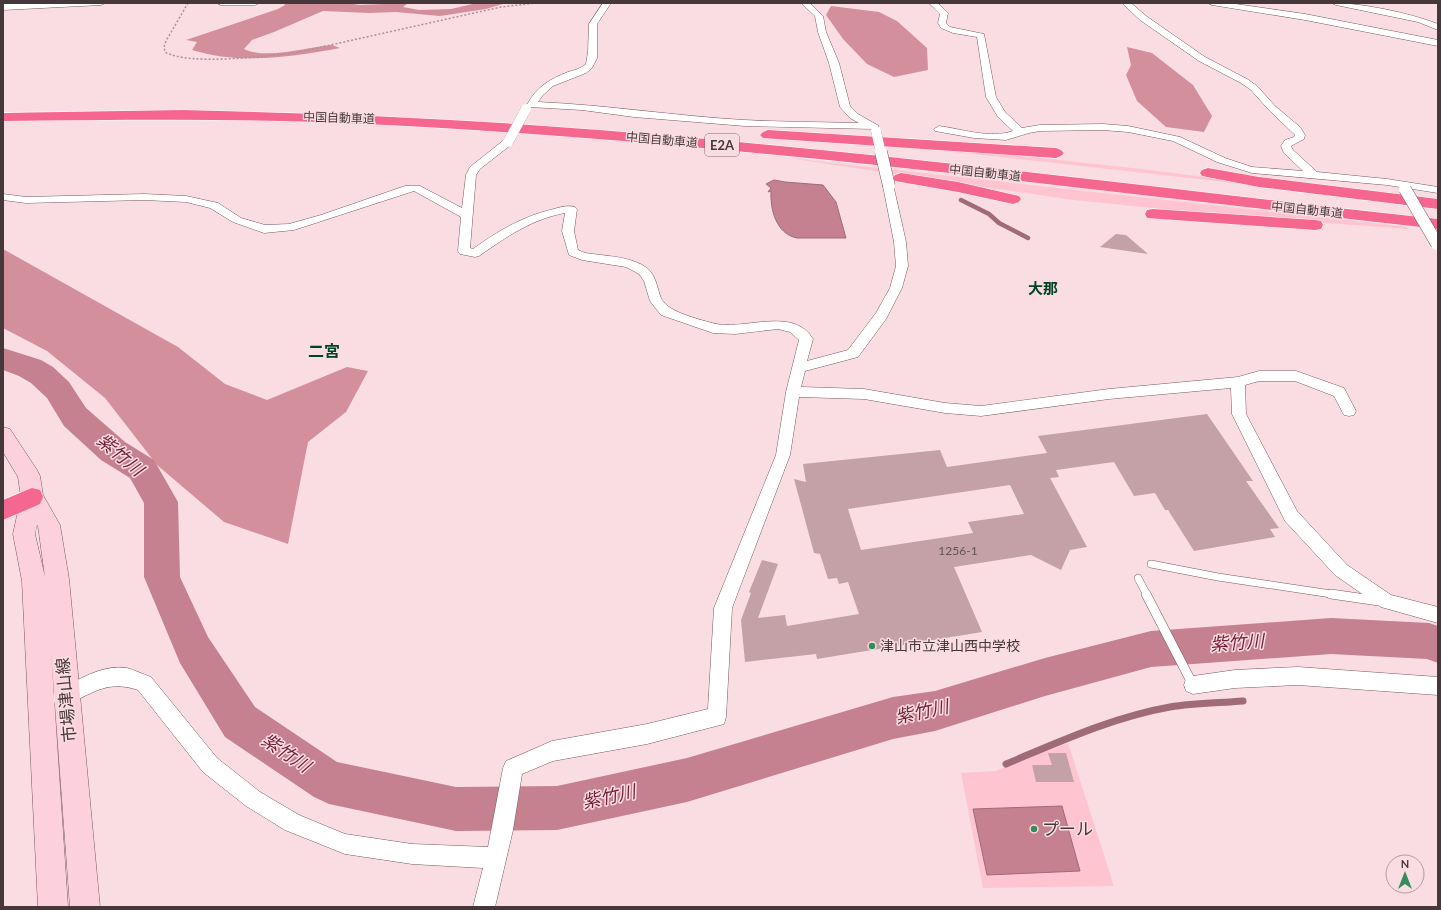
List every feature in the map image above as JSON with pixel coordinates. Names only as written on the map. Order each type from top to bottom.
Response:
[{"type":"highway","name":"中国自動車道","points":[[3,108],[124,105],[306,107],[477,115],[681,130],[1438,212]]},
{"type":"highway","name":"中国自動車道","points":[[3,117],[116,115],[294,117],[488,126],[609,135],[769,150],[1438,224]]},
{"type":"highway","points":[[681,130],[1056,153]]},
{"type":"highway","points":[[609,135],[649,145],[772,158],[958,187],[1013,200]]},
{"type":"highway","points":[[1208,173],[1259,182],[1438,204]]},
{"type":"highway","points":[[1153,214],[1438,241]]},
{"type":"highway","points":[[3,510],[32,497]]},
{"type":"main road","name":"市場津山線","points":[[3,435],[29,476],[32,497],[24,534],[34,581],[53,907]]},
{"type":"main road","name":"市場津山線","points":[[32,497],[49,524],[56,579],[85,907]]},
{"type":"street","points":[[3,7],[101,3]]},
{"type":"street","points":[[220,3],[255,3]]},
{"type":"street","points":[[484,907],[503,830],[513,768],[552,751],[647,734],[691,722],[717,717],[723,608],[783,455],[793,392],[806,339],[794,329],[778,325],[735,329],[713,328],[666,312],[656,301],[650,281],[643,271],[629,264],[582,256],[572,252],[568,232],[571,209],[552,211],[522,222],[497,237],[475,253],[464,251],[471,175],[474,167],[508,142],[540,90],[559,79],[583,70],[589,66],[592,60],[591,40],[593,25],[607,3]]},
{"type":"street","points":[[799,368],[853,354],[881,316],[889,302],[896,288],[902,266],[900,242],[889,186],[875,129],[854,116],[845,107],[834,64],[822,32],[819,16],[806,3]]},
{"type":"street","points":[[933,3],[944,13],[942,23],[944,26],[961,32],[978,34],[980,36],[980,46],[987,68],[989,92],[1006,121],[1012,127],[1021,132]]},
{"type":"street","points":[[1126,3],[1144,18],[1202,59],[1244,81],[1254,88],[1272,108],[1296,129],[1300,135],[1299,139],[1288,142],[1286,146],[1288,151],[1313,175]]},
{"type":"street","points":[[1212,3],[1305,17],[1438,43]]},
{"type":"street","points":[[1336,3],[1420,20],[1438,27]]},
{"type":"street","points":[[529,107],[582,107],[634,114],[745,123],[875,129]]},
{"type":"street","points":[[939,129],[989,137],[1006,137],[1040,128],[1067,127],[1134,130],[1176,139],[1237,166],[1252,170],[1313,175],[1438,190]]},
{"type":"street","points":[[1404,187],[1438,241]]},
{"type":"street","points":[[3,197],[26,200],[144,197],[186,199],[214,205],[237,220],[264,229],[290,228],[404,190],[416,188],[467,215]]},
{"type":"street","points":[[793,392],[864,394],[945,408],[981,411],[1109,394],[1238,382],[1259,376],[1296,376],[1339,392],[1349,411]]},
{"type":"street","points":[[1238,382],[1239,414],[1291,516],[1341,570],[1387,602],[1438,615]]},
{"type":"street","points":[[1193,685],[1235,679],[1298,676],[1438,686]]},
{"type":"street","points":[[42,709],[103,678],[126,677],[144,683],[210,764],[253,799],[292,823],[345,844],[412,854],[496,858]]},
{"type":"lane","points":[[1151,564],[1218,577],[1387,602]]},
{"type":"lane","points":[[1138,578],[1193,685]]},
{"type":"path","points":[[188,3],[166,41],[164,47],[165,52],[170,55],[184,57],[241,59],[299,52],[500,7],[536,3]]},
{"type":"shaded area","points":[[284,3],[347,3],[360,5],[408,3],[403,7],[419,10],[451,9],[477,3],[506,3],[486,9],[440,16],[396,12],[369,13],[323,11],[252,40],[244,49],[254,52],[276,53],[332,45],[340,48],[285,57],[247,58],[210,55],[192,50],[197,42],[186,40],[278,9],[285,5]]},
{"type":"shaded area","points":[[831,6],[879,12],[897,21],[927,48],[928,70],[894,77],[867,64],[843,39],[826,15]]},
{"type":"shaded area","points":[[1127,47],[1152,53],[1193,85],[1212,116],[1204,132],[1166,127],[1137,101],[1126,75],[1131,65]]},
{"type":"shaded area","points":[[937,150],[1013,155],[1151,170],[1324,193]]},
{"type":"shaded area","points":[[781,157],[1407,227],[1409,229],[1241,217],[1073,200]]},
{"type":"shaded area","points":[[774,180],[823,185],[836,202],[846,238],[797,238],[784,232],[779,226],[773,213],[771,191],[768,192],[771,188],[766,184]]},
{"type":"shaded area","points":[[3,249],[178,347],[225,384],[267,400],[347,367],[368,371],[346,412],[308,442],[288,544],[224,522],[157,465],[105,398],[47,351],[3,328]]},
{"type":"shaded area","name":"プール","points":[[1068,743],[1114,886],[983,888],[961,773],[995,771]]},
{"type":"shaded area","points":[[1062,806],[1080,871],[987,875],[973,809]]},
{"type":"building","points":[[1116,234],[1126,235],[1148,254],[1100,247]]},
{"type":"building","points":[[1207,414],[1253,481],[1246,481],[1279,528],[1270,529],[1275,537],[1194,551],[1168,510],[1165,510],[1155,493],[1134,496],[1114,462],[1056,470],[1059,477],[1050,478],[1087,547],[1070,550],[1061,570],[1031,555],[954,567],[982,632],[817,659],[816,654],[745,662],[741,620],[751,593],[749,592],[762,560],[778,564],[758,618],[785,615],[787,626],[859,614],[848,582],[839,584],[837,578],[828,579],[820,554],[814,553],[794,479],[806,482],[803,464],[940,450],[947,467],[1047,453],[1038,436]],"holes":[[[1010,485],[1024,514],[968,522],[973,533],[861,550],[848,509]]]},
{"type":"building","points":[[1048,753],[1066,753],[1074,782],[1036,782],[1032,765],[1052,765]]},
{"type":"waterway","points":[[961,200],[989,214],[999,223],[1028,238]]},
{"type":"waterway","name":"紫竹川","points":[[3,359],[30,368],[42,375],[58,390],[75,417],[113,451],[142,469],[161,502],[162,577],[194,650],[240,722],[329,782],[456,809],[557,808],[687,780],[893,718],[935,711],[1045,677],[1151,649],[1331,636],[1429,641],[1438,645]]},
{"type":"waterway","points":[[1006,764],[1086,731],[1149,711],[1188,705],[1243,701]]},
{"type":"place","name":"津山市立津山西中学校","points":[[872,646]]},
{"type":"place","name":"プール","points":[[1034,829]]},
{"type":"district","name":"大那","points":[[1043,289]]},
{"type":"district","name":"二宮","points":[[324,351]]}]
